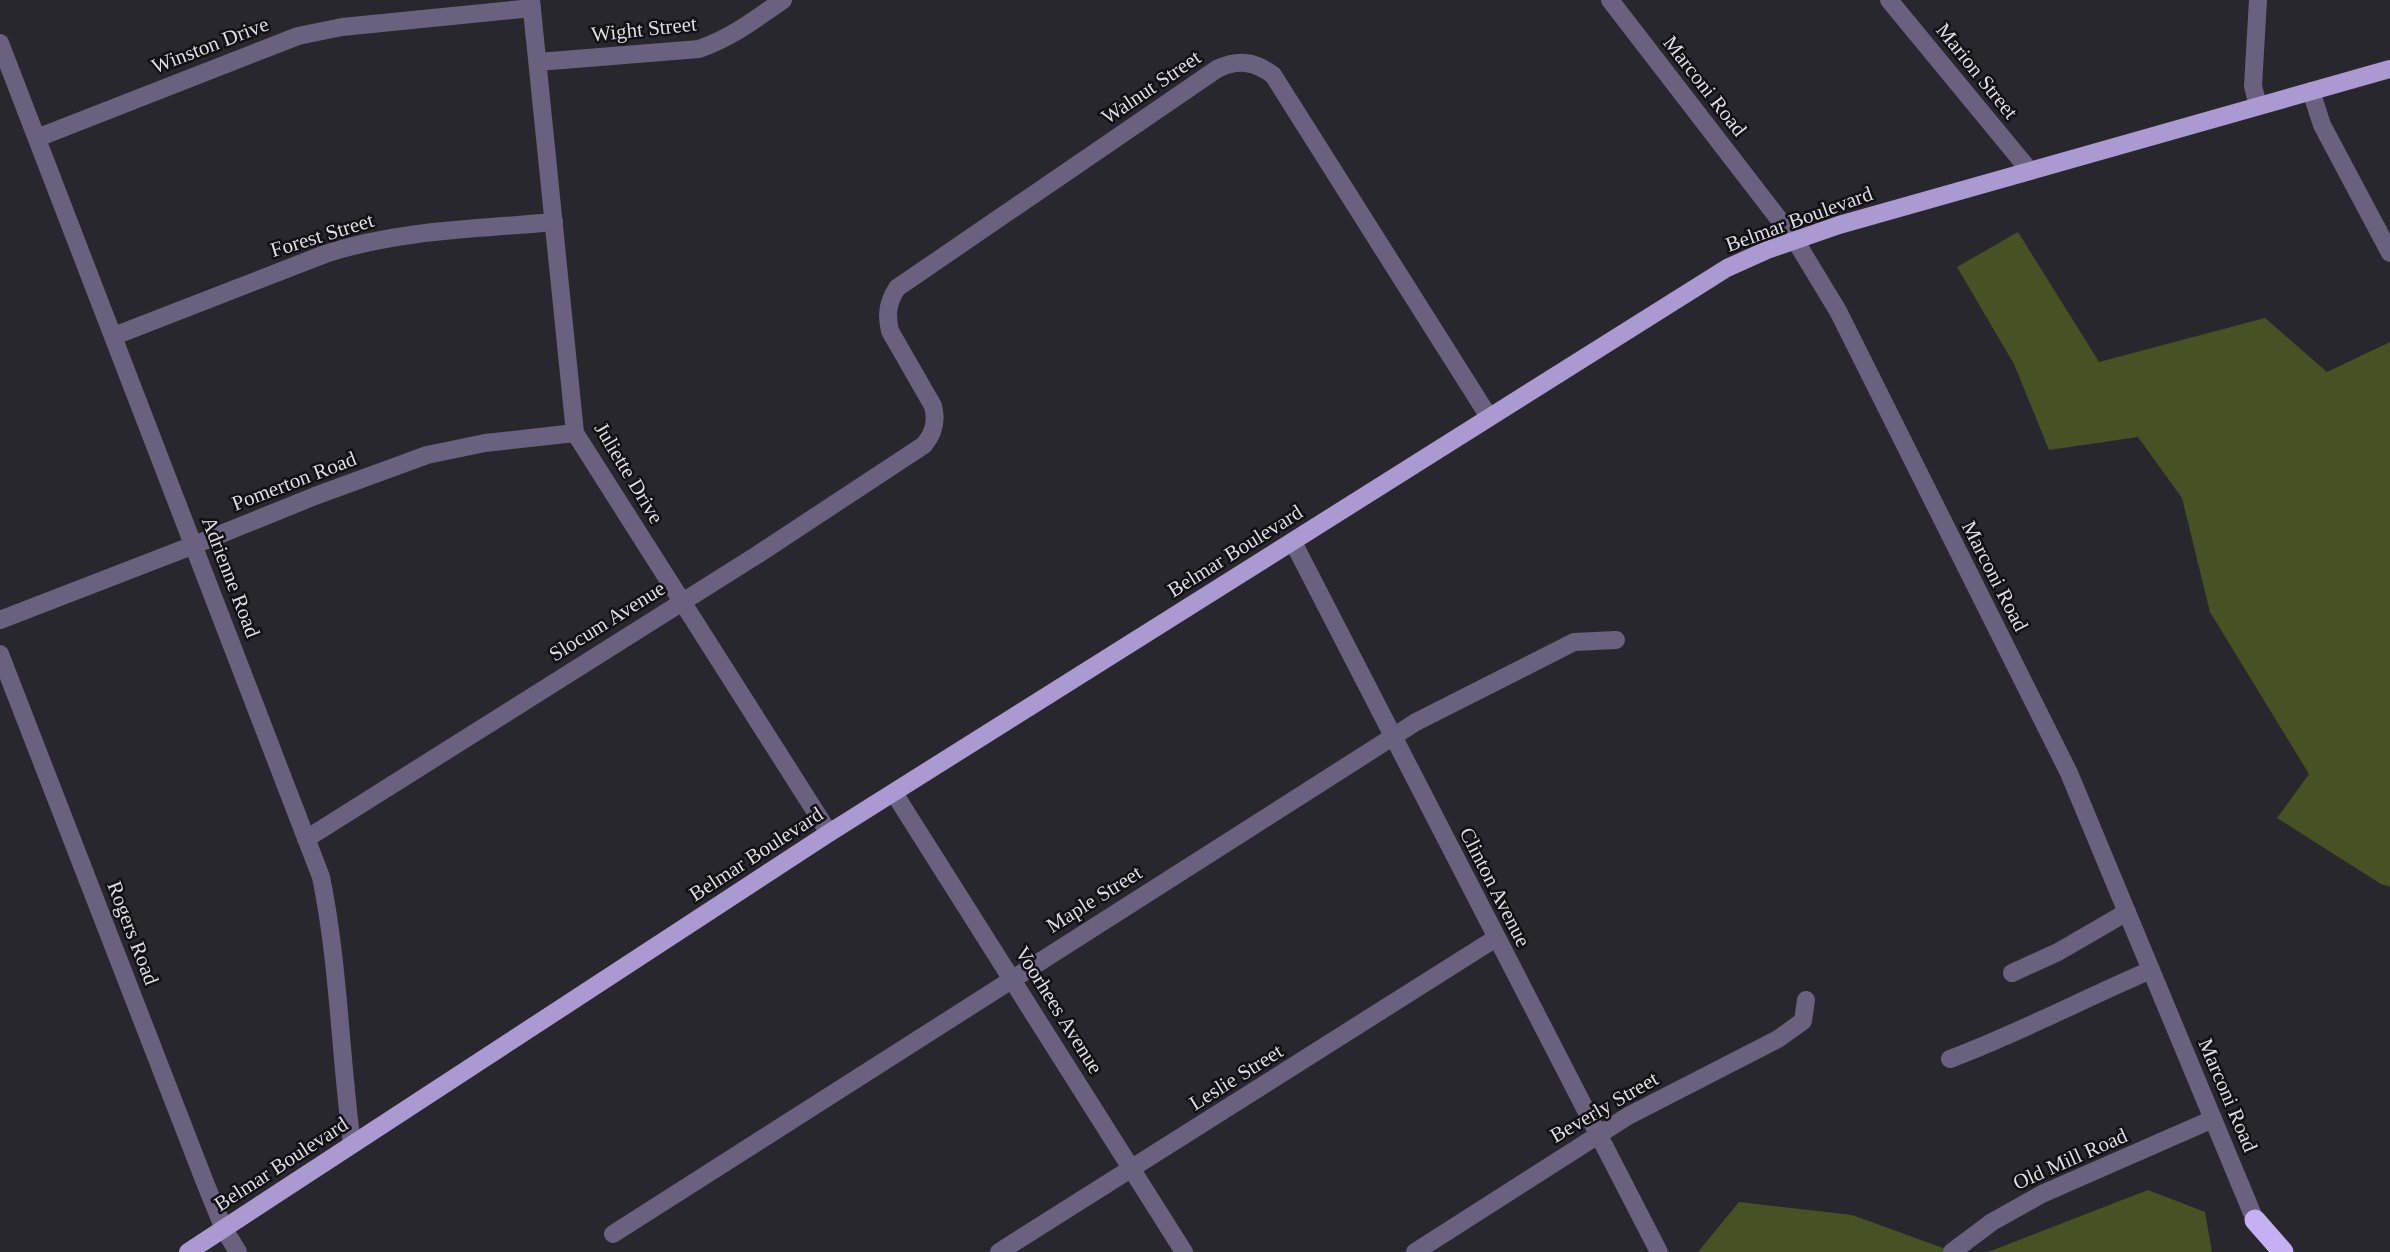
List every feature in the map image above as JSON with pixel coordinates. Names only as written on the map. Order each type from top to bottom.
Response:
[{"type":"highway","points":[[2255,1220],[2267,1252]]},
{"type":"highway","points":[[2255,1220],[2283,1252]]},
{"type":"main road","name":"Belmar Boulevard","points":[[188,1252],[830,833],[1727,268],[1839,225],[2390,69]]},
{"type":"street","name":"Wight Street","points":[[538,62],[699,49],[743,30],[783,0]]},
{"type":"street","name":"Marconi Road","points":[[1610,0],[1795,240],[1838,311],[2069,773],[2255,1220]]},
{"type":"street","name":"Marion Street","points":[[1889,0],[2030,171]]},
{"type":"street","points":[[2258,0],[2253,86],[2258,106]]},
{"type":"street","name":"Juliette Drive","points":[[532,4],[575,433],[830,833]]},
{"type":"street","name":"Winston Drive","points":[[37,138],[298,36],[342,27],[532,4]]},
{"type":"street","name":"Adrienne Road","points":[[0,43],[321,877],[328,911],[352,1144]]},
{"type":"street","name":"Walnut Street","points":[[930,438],[935,425],[933,406],[890,331],[888,307],[897,288],[1217,69],[1229,63],[1243,62],[1256,64],[1273,75],[1489,417]]},
{"type":"street","points":[[2311,92],[2322,125],[2390,253]]},
{"type":"street","name":"Forest Street","points":[[114,336],[354,244],[393,237],[554,222]]},
{"type":"street","name":"Pomerton Road","points":[[0,620],[315,496],[427,455],[485,443],[575,433]]},
{"type":"street","name":"Slocum Avenue","points":[[306,839],[924,446],[930,438]]},
{"type":"street","name":"Clinton Avenue","points":[[1293,542],[1658,1252]]},
{"type":"street","name":"Maple Street","points":[[613,1234],[1416,722],[1574,642],[1616,640]]},
{"type":"street","name":"Rogers Road","points":[[0,653],[224,1229],[237,1252]]},
{"type":"street","name":"Voorhees Avenue","points":[[894,793],[1184,1252]]},
{"type":"street","points":[[2012,973],[2070,946],[2127,912]]},
{"type":"street","name":"Leslie Street","points":[[999,1252],[1496,938]]},
{"type":"street","points":[[1950,1059],[2005,1038],[2151,970]]},
{"type":"street","name":"Beverly Street","points":[[1415,1252],[1628,1116],[1778,1039],[1803,1021],[1806,1000]]},
{"type":"street","name":"Old Mill Road","points":[[1952,1252],[1992,1222],[2042,1194],[2213,1119]]},
{"type":"green space","points":[[2018,232],[2099,362],[2265,318],[2327,372],[2390,342],[2390,887],[2381,884],[2277,818],[2309,774],[2210,612],[2182,498],[2138,437],[2049,450],[2014,364],[1957,267]]},
{"type":"green space","points":[[2148,1190],[2205,1212],[2212,1252],[1988,1252]]},
{"type":"green space","points":[[1739,1202],[1852,1215],[1954,1252],[1698,1252]]}]
